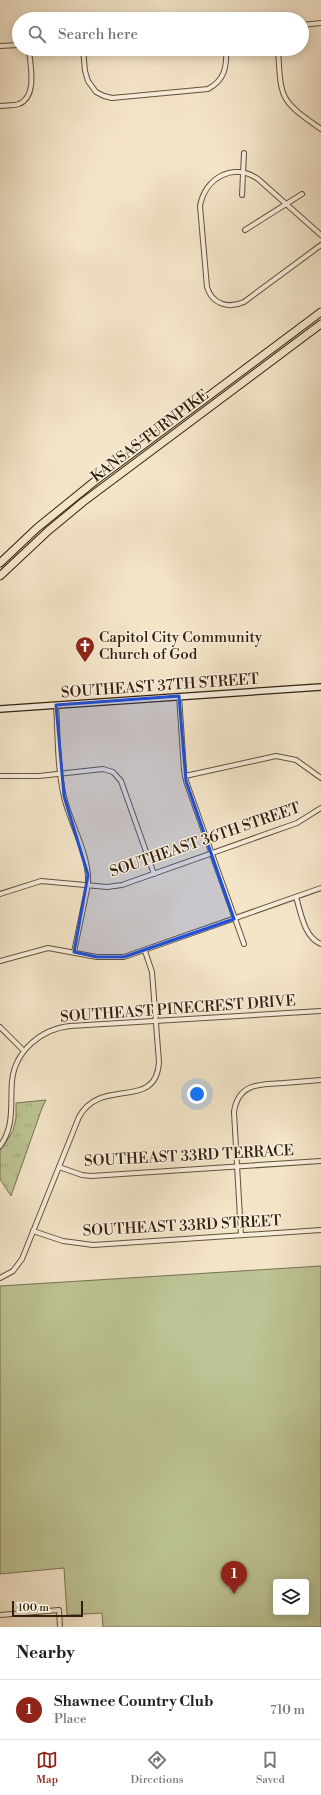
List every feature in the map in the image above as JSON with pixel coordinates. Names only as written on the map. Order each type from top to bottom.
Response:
[{"type":"highway","name":"KANSAS TURNPIKE","points":[[0,563],[37,528],[95,481],[321,312]]},
{"type":"highway","name":"KANSAS TURNPIKE","points":[[0,576],[48,531],[83,502],[321,324]]},
{"type":"main road","name":"SOUTHEAST 37TH STREET","points":[[0,709],[321,687]]},
{"type":"street","points":[[309,24],[321,23]]},
{"type":"street","points":[[0,46],[12,45]]},
{"type":"street","points":[[0,106],[19,104],[28,95],[31,86],[29,56]]},
{"type":"street","points":[[84,56],[85,72],[88,81],[96,92],[112,98],[208,89],[217,84],[224,74],[227,63],[226,56]]},
{"type":"street","points":[[278,56],[280,82],[285,98],[292,108],[321,129]]},
{"type":"street","points":[[242,195],[244,153]]},
{"type":"street","points":[[321,235],[258,179],[244,172],[229,173],[219,177],[207,187],[200,206],[206,284],[209,293],[213,298],[227,306],[236,306],[244,302],[321,245]]},
{"type":"street","points":[[245,230],[287,205],[302,194]]},
{"type":"street","points":[[179,696],[185,776],[211,854],[244,944]]},
{"type":"street","points":[[56,705],[60,774],[66,804],[86,865],[88,885],[74,952]]},
{"type":"street","points":[[185,776],[276,756],[296,760],[321,778]]},
{"type":"street","points":[[0,776],[22,777],[103,769],[116,775],[121,782],[154,874]]},
{"type":"street","name":"SOUTHEAST 36TH STREET","points":[[0,894],[41,882],[107,887],[118,886],[297,823],[321,808]]},
{"type":"street","points":[[0,961],[41,949],[55,948],[108,958],[124,957],[145,951],[321,888]]},
{"type":"street","points":[[296,897],[309,934],[315,941],[321,944]]},
{"type":"street","points":[[0,1278],[9,1274],[18,1266],[25,1254],[79,1117],[90,1103],[105,1095],[140,1090],[150,1085],[154,1079],[159,1062],[152,972],[145,951]]},
{"type":"street","name":"SOUTHEAST PINECREST DRIVE","points":[[0,1146],[6,1137],[11,1122],[13,1076],[17,1063],[24,1051],[40,1036],[60,1028],[321,1011]]},
{"type":"street","points":[[0,1027],[24,1051]]},
{"type":"street","points":[[241,1235],[234,1112],[236,1100],[243,1092],[258,1084],[321,1080]]},
{"type":"street","name":"SOUTHEAST 33RD TERRACE","points":[[59,1167],[82,1175],[91,1176],[321,1161]]},
{"type":"street","name":"SOUTHEAST 33RD STREET","points":[[33,1231],[63,1241],[94,1245],[321,1230]]},
{"type":"street","points":[[0,1615],[59,1610],[60,1627]]},
{"type":"highlighted area","points":[[179,696],[186,781],[234,919],[124,957],[97,957],[74,952],[88,875],[64,796],[56,705]]},
{"type":"green space","points":[[46,1100],[11,1196],[0,1179],[0,1151],[13,1131],[16,1118],[16,1103]]},
{"type":"green space","points":[[321,1266],[321,1627],[103,1627],[102,1613],[67,1615],[64,1568],[0,1574],[0,1286]]},
{"type":"place","name":"Capitol City Community Church of God","points":[[85,663]]},
{"type":"place","name":"Shawnee Country Club","points":[[234,1594]]}]
